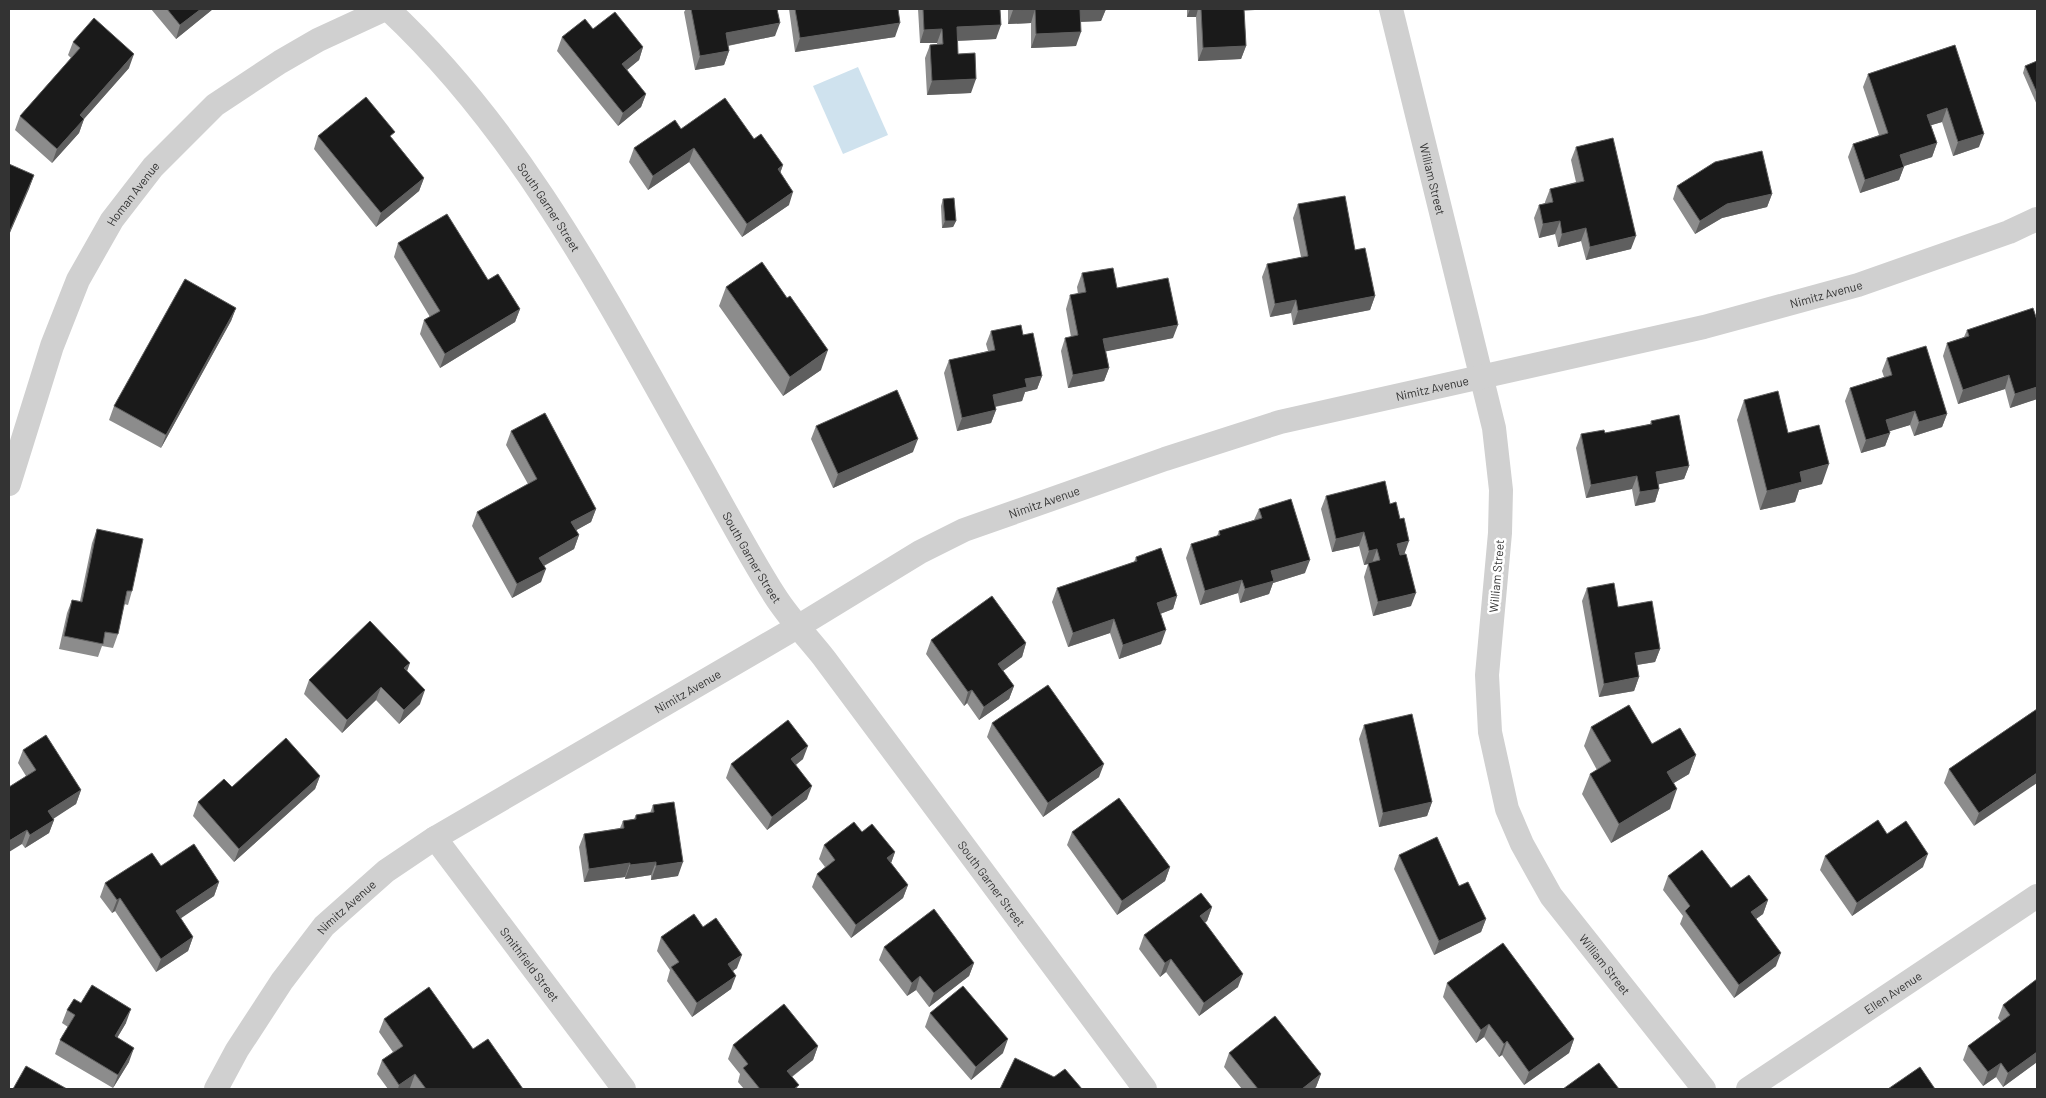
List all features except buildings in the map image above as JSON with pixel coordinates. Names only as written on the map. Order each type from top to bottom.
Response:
[{"type":"street","name":"Homan Avenue","points":[[9,484],[52,346],[78,280],[112,220],[152,167],[215,105],[280,62],[318,40],[387,9]]},
{"type":"street","name":"South Garner Street","points":[[387,9],[419,37],[449,71],[506,142],[534,181],[594,276],[776,598],[799,626],[1145,1089]]},
{"type":"street","name":"William Street","points":[[1391,9],[1494,428],[1501,490],[1500,533],[1487,675],[1490,732],[1508,809],[1522,844],[1551,896],[1704,1089]]},
{"type":"street","name":"Nimitz Avenue","points":[[216,1089],[237,1050],[282,981],[324,926],[386,871],[435,838],[799,626],[920,552],[964,530],[1165,459],[1280,422],[1704,327],[1858,286],[2009,232],[2037,219]]},
{"type":"street","name":"Smithfield Street","points":[[435,838],[624,1089]]},
{"type":"street","name":"Ellen Avenue","points":[[1748,1089],[2037,896]]},
{"type":"water","points":[[858,67],[888,135],[843,154],[813,86]]}]
